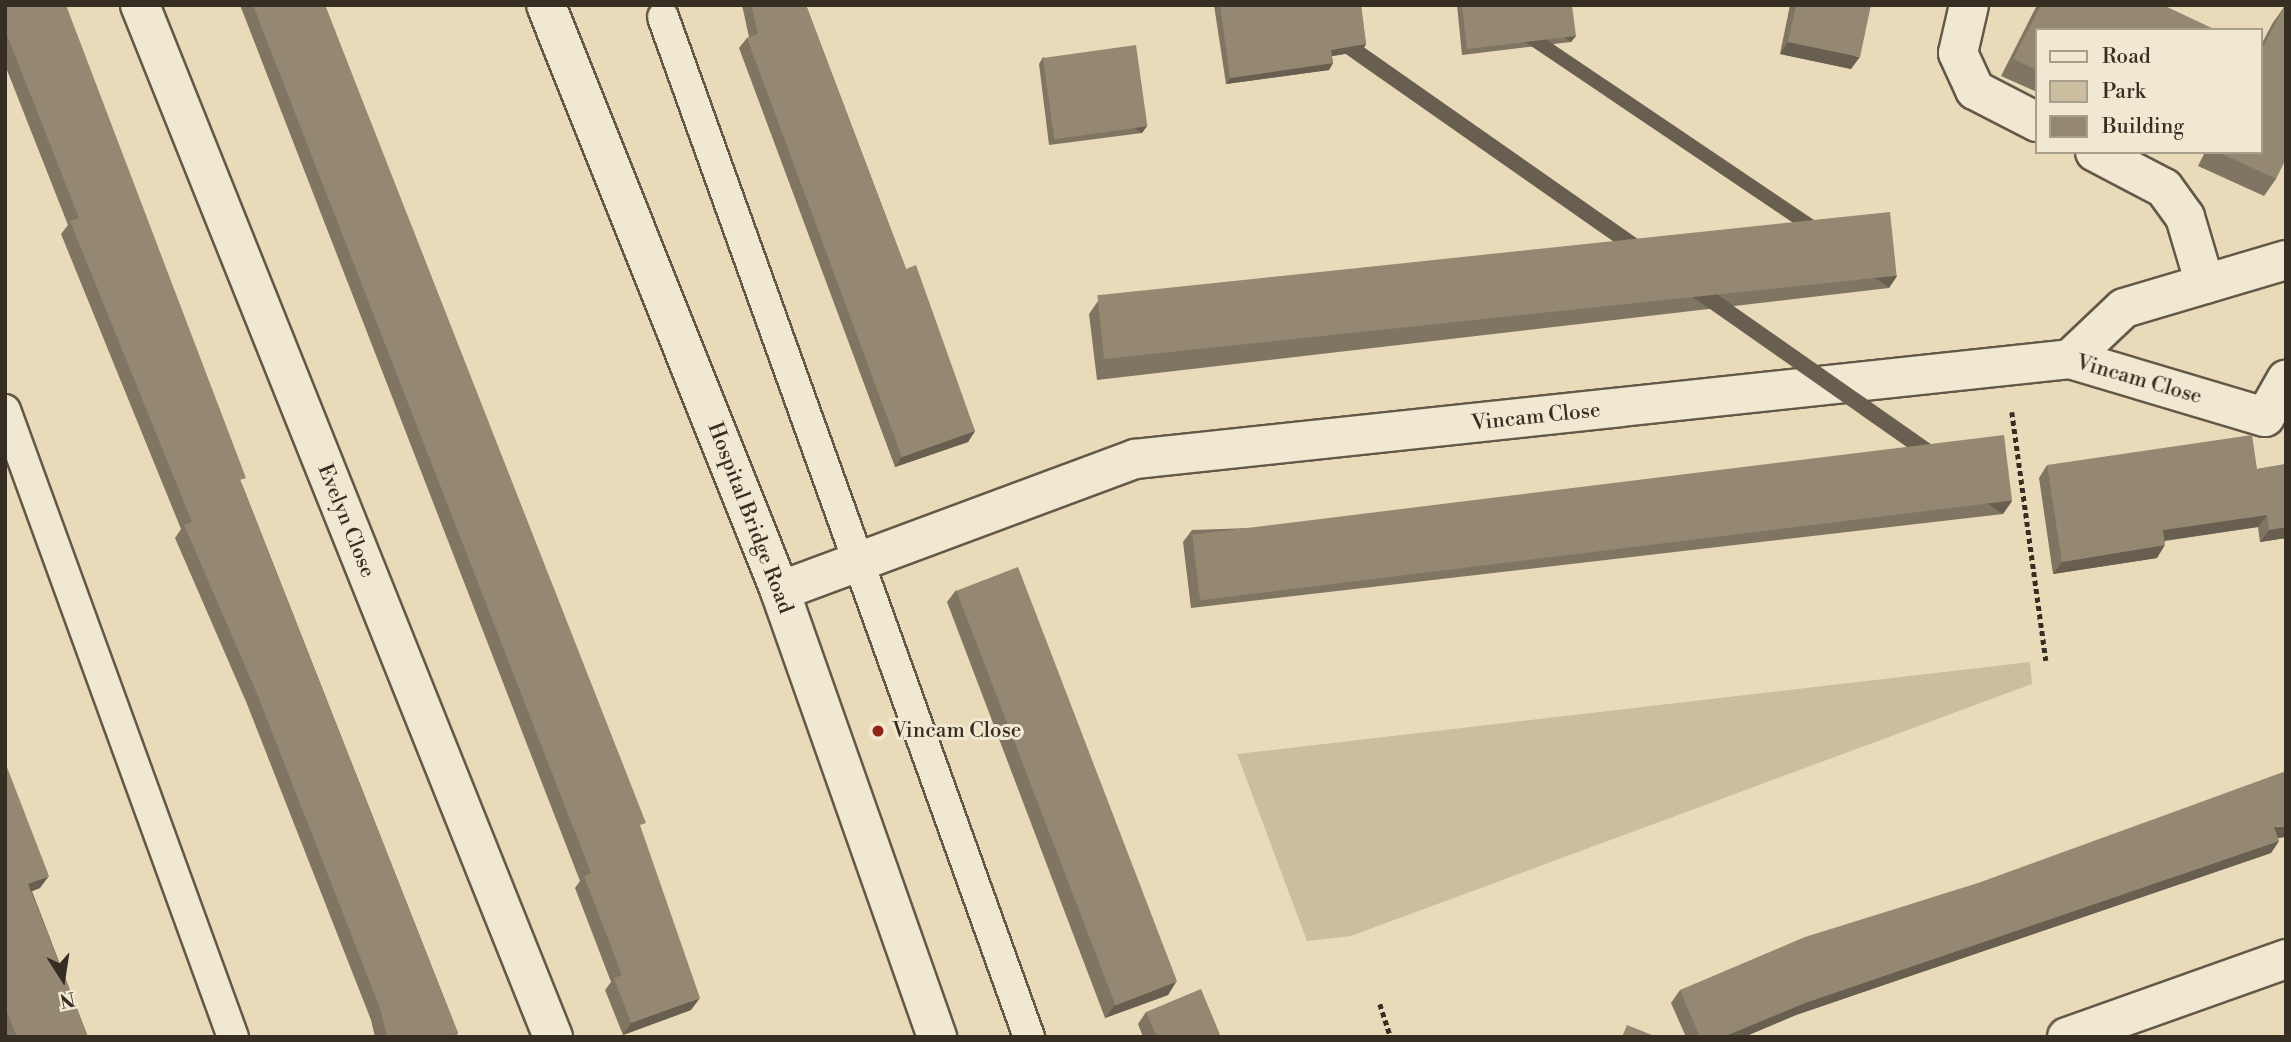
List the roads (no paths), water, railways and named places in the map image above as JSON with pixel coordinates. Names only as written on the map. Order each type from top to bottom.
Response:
[{"type":"street","name":"Evelyn Close","points":[[140,5],[553,1037]]},
{"type":"street","name":"Hospital Bridge Road","points":[[546,5],[780,591],[937,1037]]},
{"type":"street","points":[[1969,5],[1958,53],[1975,90],[2036,121]]},
{"type":"street","points":[[2099,154],[2164,188],[2185,217],[2206,284]]},
{"type":"street","points":[[2070,359],[2124,308],[2286,260]]},
{"type":"street","name":"Vincam Close","points":[[780,591],[859,559],[1135,459],[2070,359],[2265,417],[2286,380]]},
{"type":"street","points":[[2067,1037],[2286,959]]},
{"type":"lane","points":[[663,18],[1029,1037]]},
{"type":"lane","points":[[5,410],[233,1037]]},
{"type":"place","name":"Vincam Close","points":[[878,731]]}]
